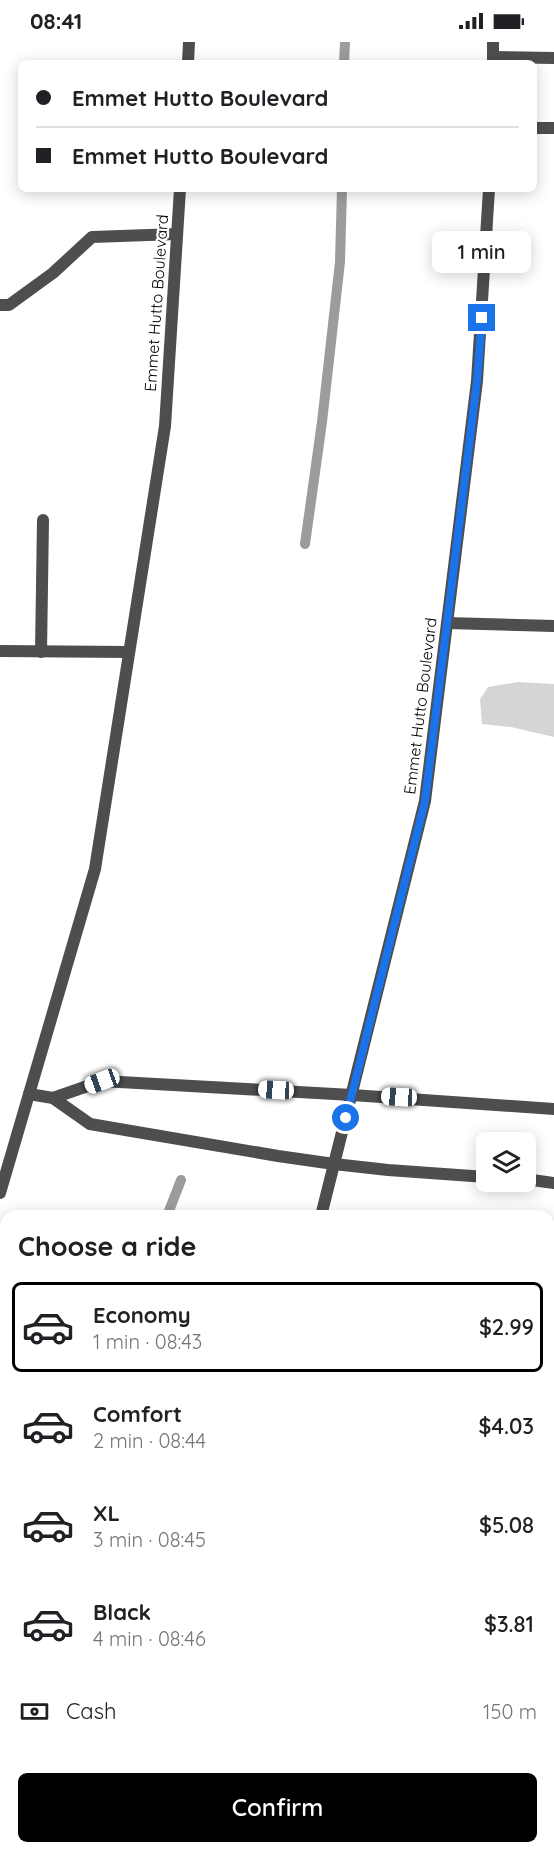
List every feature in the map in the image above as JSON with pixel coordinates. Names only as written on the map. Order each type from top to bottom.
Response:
[{"type":"street","points":[[188,60],[189,42]]},
{"type":"street","points":[[493,42],[493,60],[554,58]]},
{"type":"street","points":[[537,128],[554,128]]},
{"type":"street","name":"Emmet Hutto Boulevard","points":[[0,1193],[95,869],[165,426],[180,192]]},
{"type":"street","name":"Emmet Hutto Boulevard","points":[[322,1210],[425,801],[477,381],[489,192]]},
{"type":"street","points":[[0,304],[9,305],[53,273],[92,237],[177,234]]},
{"type":"street","points":[[41,652],[43,520]]},
{"type":"street","points":[[447,623],[554,626]]},
{"type":"street","points":[[0,651],[129,652]]},
{"type":"street","points":[[53,1098],[102,1081],[554,1109]]},
{"type":"street","points":[[29,1094],[53,1098],[90,1124],[334,1164],[476,1176]]},
{"type":"street","points":[[536,1181],[554,1183]]},
{"type":"shaded area","points":[[518,682],[554,684],[554,737],[511,727],[482,724],[480,699],[488,687]]},
{"type":"waterway","points":[[344,60],[345,42]]},
{"type":"waterway","points":[[305,544],[322,422],[340,262],[342,192]]},
{"type":"waterway","points":[[169,1210],[181,1180]]},
{"type":"route","points":[[346,1118],[425,801],[477,381],[482,318]]}]
